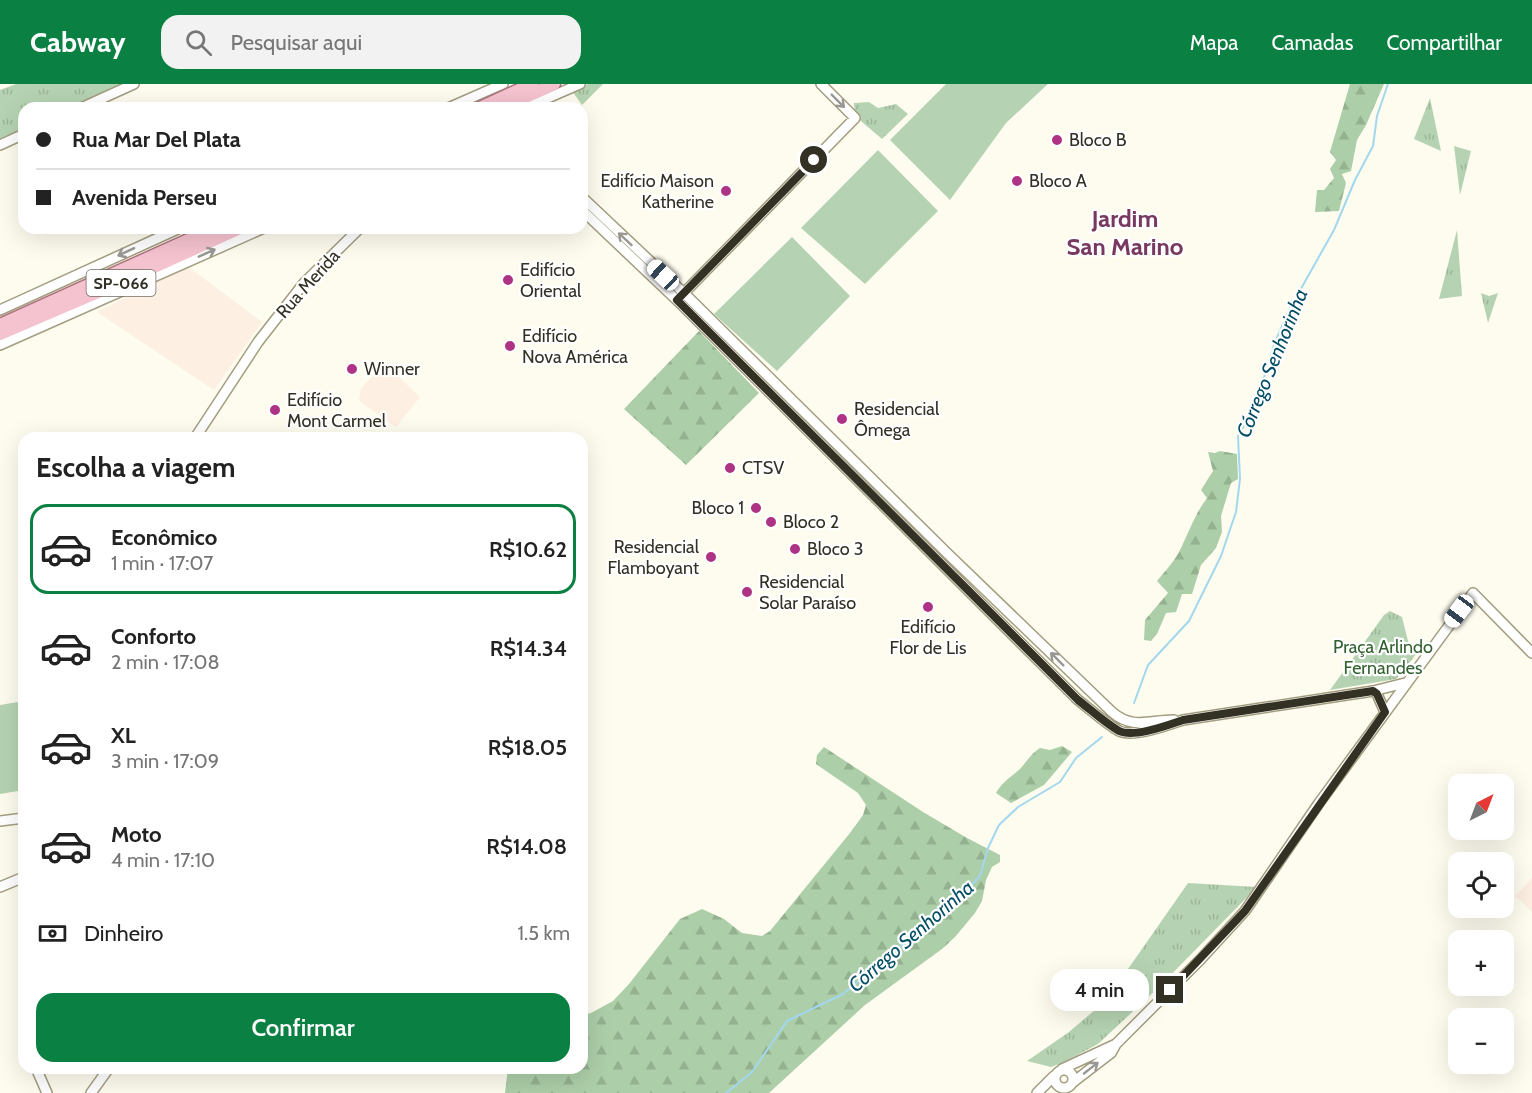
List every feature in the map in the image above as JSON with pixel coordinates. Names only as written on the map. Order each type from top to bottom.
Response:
[{"type":"main road","points":[[494,102],[532,84]]},
{"type":"main road","points":[[514,102],[554,84]]},
{"type":"main road","name":"SP-066","points":[[0,325],[202,234]]},
{"type":"main road","name":"SP-066","points":[[0,334],[227,234]]},
{"type":"main road","points":[[233,241],[241,234]]},
{"type":"main road","points":[[0,344],[14,327]]},
{"type":"street","points":[[94,102],[134,84]]},
{"type":"street","points":[[461,102],[503,84]]},
{"type":"street","points":[[539,102],[580,84]]},
{"type":"street","points":[[680,297],[855,118],[821,84]]},
{"type":"street","points":[[470,98],[476,102]]},
{"type":"street","points":[[0,145],[18,137]]},
{"type":"street","points":[[588,203],[1078,700],[1121,732],[1131,733],[1158,728],[1183,720]]},
{"type":"street","points":[[588,215],[680,297],[1117,717],[1132,724],[1183,720],[1373,691],[1406,683]]},
{"type":"street","points":[[0,310],[167,234]]},
{"type":"street","points":[[0,344],[250,234]]},
{"type":"street","name":"Rua Merida","points":[[199,432],[258,342],[304,283],[354,234]]},
{"type":"street","points":[[1049,1093],[1111,1053],[1116,1044],[1200,960],[1245,911],[1385,712],[1473,593],[1532,653]]},
{"type":"street","points":[[1373,691],[1377,694],[1385,712]]},
{"type":"street","points":[[0,821],[18,819]]},
{"type":"street","points":[[0,887],[18,880]]},
{"type":"street","points":[[1063,1086],[1057,1072],[1116,1044]]},
{"type":"street","points":[[1037,1093],[1063,1086],[1073,1077],[1070,1072],[1062,1069]]},
{"type":"street","points":[[39,1074],[47,1093]]},
{"type":"street","points":[[91,1093],[105,1074]]},
{"type":"shaded area","points":[[187,266],[262,322],[214,390],[97,312]]},
{"type":"shaded area","points":[[385,364],[420,397],[396,427],[359,401],[361,388]]},
{"type":"shaded area","points":[[1532,878],[1532,912],[1515,896]]},
{"type":"green space","points":[[16,84],[125,84],[85,102],[18,102],[18,133],[0,141],[0,90]]},
{"type":"green space","points":[[588,84],[603,84],[585,102],[580,102],[572,91]]},
{"type":"green space","points":[[946,84],[1048,84],[1006,123],[950,200],[890,140]]},
{"type":"green space","points":[[1350,84],[1384,84],[1357,140],[1351,171],[1342,174],[1346,183],[1339,211],[1315,212],[1317,190],[1324,190],[1334,178],[1330,169],[1336,160],[1330,152]]},
{"type":"green space","points":[[1430,98],[1441,151],[1414,139]]},
{"type":"green space","points":[[869,102],[878,108],[896,104],[908,114],[882,139],[855,116],[854,103]]},
{"type":"green space","points":[[1454,146],[1471,151],[1460,195]]},
{"type":"green space","points":[[878,150],[938,211],[865,284],[801,228]]},
{"type":"green space","points":[[1457,230],[1462,296],[1439,299]]},
{"type":"green space","points":[[792,237],[850,296],[777,371],[714,314]]},
{"type":"green space","points":[[1481,293],[1489,296],[1498,293],[1488,323]]},
{"type":"green space","points":[[699,331],[759,393],[686,465],[624,409]]},
{"type":"green space","points":[[1220,451],[1237,454],[1238,479],[1231,483],[1221,516],[1222,532],[1216,548],[1201,565],[1192,594],[1182,594],[1176,612],[1166,613],[1157,634],[1151,641],[1144,640],[1145,620],[1168,593],[1157,581],[1178,554],[1207,498],[1201,490],[1213,471],[1208,452]]},
{"type":"green space","name":"Praça Arlindo Fernandes","points":[[1390,611],[1402,617],[1408,641],[1417,653],[1396,679],[1330,690],[1384,615]]},
{"type":"green space","points":[[18,702],[18,791],[0,794],[0,705]]},
{"type":"green space","points":[[1062,746],[1072,752],[1044,785],[1011,803],[996,793],[1004,782],[1040,748],[1050,750]]},
{"type":"green space","points":[[824,747],[923,812],[1000,855],[1000,862],[992,867],[986,880],[982,901],[955,937],[865,1005],[769,1093],[505,1093],[507,1074],[588,1074],[588,1014],[613,1001],[680,919],[702,909],[724,919],[742,933],[762,936],[770,931],[850,833],[863,815],[866,805],[858,793],[816,764],[817,755]]},
{"type":"green space","points":[[1188,883],[1257,887],[1159,987],[1098,1044],[1051,1067],[1027,1061],[1069,1032],[1096,1009],[1121,979]]},
{"type":"waterway","name":"Córrego Senhorinha","points":[[1134,703],[1148,665],[1189,621],[1221,556],[1236,512],[1240,479],[1238,436],[1255,407],[1274,345],[1289,310],[1334,230],[1355,180],[1373,146],[1377,116],[1388,84]]},
{"type":"waterway","name":"Córrego Senhorinha","points":[[726,1093],[752,1072],[787,1021],[843,994],[959,898],[980,876],[988,848],[999,825],[1018,807],[1060,782],[1076,758],[1102,737]]},
{"type":"place","name":"Bloco B","points":[[1057,140]]},
{"type":"place","name":"Bloco A","points":[[1017,181]]},
{"type":"place","name":"Edifício Maison Katherine","points":[[726,191]]},
{"type":"place","name":"Edifício Oriental","points":[[508,280]]},
{"type":"place","name":"Edifício Nova América","points":[[510,346]]},
{"type":"place","name":"Winner","points":[[352,369]]},
{"type":"place","name":"Edifício Mont Carmel","points":[[275,410]]},
{"type":"place","name":"Residencial Ômega","points":[[842,419]]},
{"type":"place","name":"CTSV","points":[[730,468]]},
{"type":"place","name":"Bloco 1","points":[[756,508]]},
{"type":"place","name":"Bloco 2","points":[[771,522]]},
{"type":"place","name":"Bloco 3","points":[[795,549]]},
{"type":"place","name":"Residencial Flamboyant","points":[[711,557]]},
{"type":"place","name":"Residencial Solar Paraíso","points":[[747,592]]},
{"type":"place","name":"Edifício Flor de Lis","points":[[928,607]]},
{"type":"district","name":"Jardim San Marino","points":[[1125,232]]},
{"type":"route","points":[[814,160],[677,300],[1078,700],[1121,732],[1131,733],[1183,720],[1373,691],[1380,700],[1385,712],[1319,803],[1269,878],[1245,911],[1170,990]]}]
